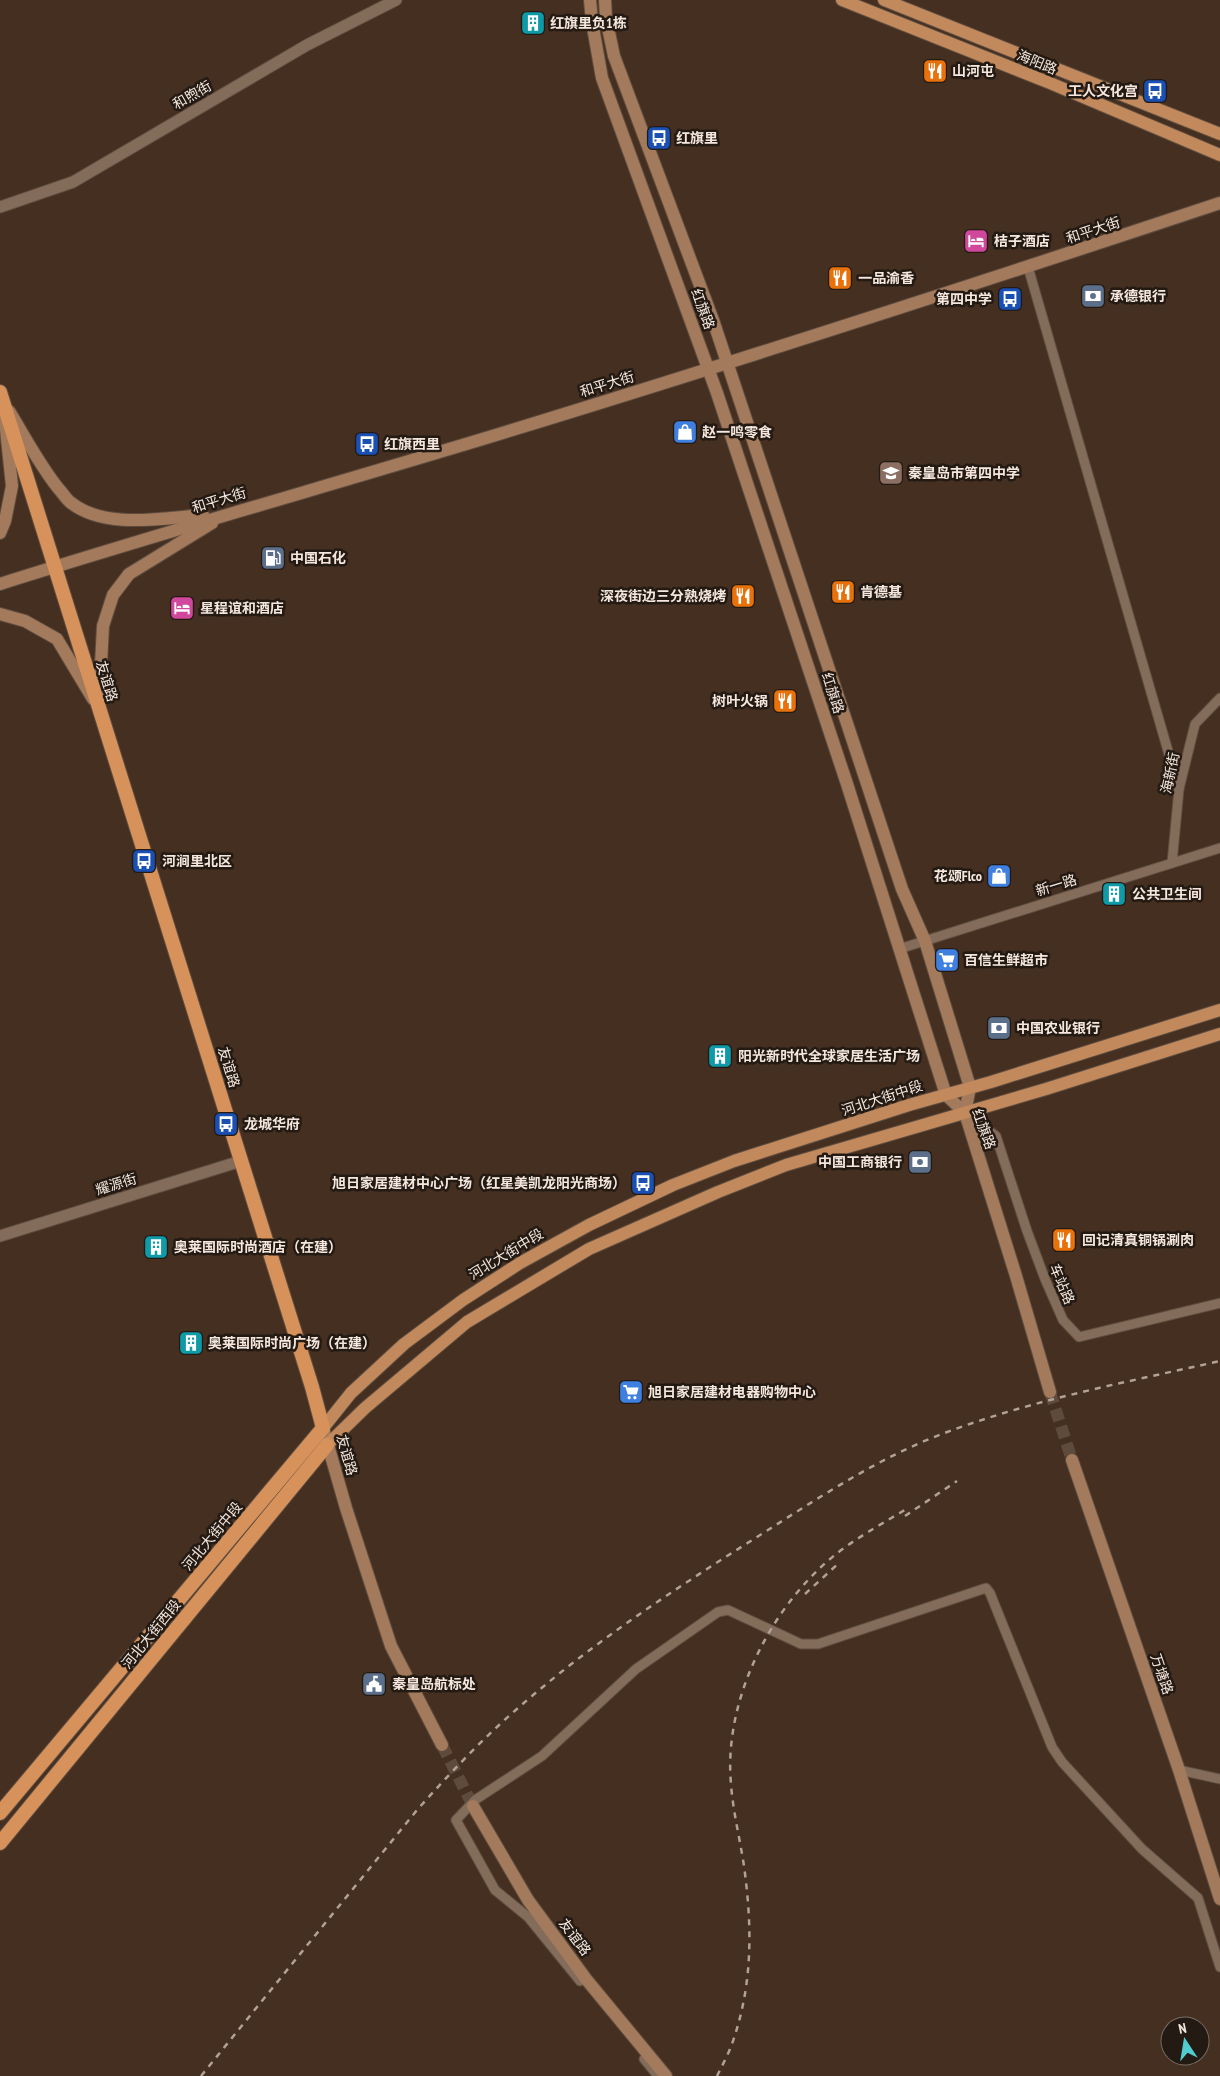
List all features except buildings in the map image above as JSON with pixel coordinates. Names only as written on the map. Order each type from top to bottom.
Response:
[{"type":"highway","name":"友谊路","points":[[1,396],[312,1387],[323,1428]]},
{"type":"highway","name":"河北大街中段","points":[[0,1814],[323,1428]]},
{"type":"highway","name":"河北大街西段","points":[[0,1844],[328,1445]]},
{"type":"main road","name":"红旗路","points":[[590,0],[602,78],[709,369],[786,599],[946,1095],[965,1113],[1014,1267],[1050,1392]]},
{"type":"main road","points":[[605,0],[606,18],[614,56],[697,274],[902,888],[925,940],[970,1087],[965,1113]]},
{"type":"main road","name":"海阳路","points":[[842,0],[1050,83],[1220,155]]},
{"type":"main road","name":"海阳路","points":[[884,0],[1220,134]]},
{"type":"main road","name":"和平大街","points":[[0,584],[228,513],[484,438],[709,369],[1028,267],[1220,203]]},
{"type":"main road","points":[[1,396],[47,474],[70,502],[84,510],[98,516],[130,521],[228,513]]},
{"type":"main road","points":[[0,533],[5,521],[12,486],[1,396]]},
{"type":"main road","points":[[99,708],[103,626],[113,594],[129,574],[228,513]]},
{"type":"main road","points":[[0,614],[25,622],[57,640],[99,708]]},
{"type":"main road","name":"河北大街中段","points":[[323,1428],[351,1393],[404,1344],[463,1300],[520,1263],[589,1225],[673,1185],[734,1161],[1220,1010]]},
{"type":"main road","points":[[328,1445],[365,1408],[468,1322],[589,1249],[718,1192],[786,1165],[965,1113],[1220,1034]]},
{"type":"main road","name":"友谊路","points":[[323,1428],[346,1508],[391,1646],[442,1745]]},
{"type":"main road","name":"万塘路","points":[[1072,1460],[1179,1770],[1220,1899]]},
{"type":"main road","name":"友谊路","points":[[473,1806],[528,1900],[586,1979],[666,2076]]},
{"type":"street","name":"和煦街","points":[[0,207],[73,182],[307,45],[396,0]]},
{"type":"street","points":[[1028,267],[1179,789]]},
{"type":"street","name":"海新街","points":[[1172,863],[1179,789],[1195,724],[1220,698]]},
{"type":"street","name":"新一路","points":[[900,949],[1220,848]]},
{"type":"street","name":"车站路","points":[[965,1113],[996,1136],[1027,1232],[1045,1279],[1063,1320],[1080,1337],[1220,1303]]},
{"type":"street","name":"耀源街","points":[[0,1236],[241,1161]]},
{"type":"street","points":[[658,2076],[528,1917],[495,1890],[456,1820],[475,1800],[542,1756],[636,1669],[718,1612],[728,1610],[801,1644],[818,1644],[986,1588],[990,1593],[1052,1747],[1062,1762],[1142,1849],[1198,1898],[1220,1967]]},
{"type":"street","points":[[1179,1770],[1220,1779]]},
{"type":"tunnel","points":[[1050,1392],[1072,1460]]},
{"type":"tunnel","points":[[442,1745],[473,1806]]},
{"type":"railway","points":[[201,2076],[417,1810],[467,1756],[528,1699],[623,1626],[690,1580],[824,1494],[894,1455],[918,1444],[976,1422],[1045,1401],[1220,1361]]},
{"type":"railway","points":[[905,1516],[957,1481]]},
{"type":"railway","points":[[717,2076],[731,2048],[740,2017],[748,1974],[747,1888],[733,1805],[730,1755],[741,1696],[751,1668],[764,1641],[798,1591],[839,1552],[861,1536],[908,1508]]},
{"type":"railway","points":[[805,1594],[840,1562]]},
{"type":"place","name":"红旗里负1栋","points":[[533,23]]},
{"type":"place","name":"山河屯","points":[[935,71]]},
{"type":"place","name":"工人文化宫","points":[[1155,91]]},
{"type":"place","name":"红旗里","points":[[659,138]]},
{"type":"place","name":"桔子酒店","points":[[976,241]]},
{"type":"place","name":"一品渝香","points":[[840,278]]},
{"type":"place","name":"承德银行","points":[[1093,296]]},
{"type":"place","name":"第四中学","points":[[1010,299]]},
{"type":"place","name":"赵一鸣零食","points":[[685,432]]},
{"type":"place","name":"红旗西里","points":[[367,444]]},
{"type":"place","name":"秦皇岛市第四中学","points":[[891,473]]},
{"type":"place","name":"中国石化","points":[[273,558]]},
{"type":"place","name":"肯德基","points":[[843,592]]},
{"type":"place","name":"深夜街边三分熟烧烤","points":[[743,596]]},
{"type":"place","name":"星程谊和酒店","points":[[182,608]]},
{"type":"place","name":"树叶火锅","points":[[785,701]]},
{"type":"place","name":"河涧里北区","points":[[144,861]]},
{"type":"place","name":"花颂Flco","points":[[999,876]]},
{"type":"place","name":"公共卫生间","points":[[1114,894]]},
{"type":"place","name":"百信生鲜超市","points":[[947,960]]},
{"type":"place","name":"中国农业银行","points":[[999,1028]]},
{"type":"place","name":"阳光新时代全球家居生活广场","points":[[720,1056]]},
{"type":"place","name":"龙城华府","points":[[226,1124]]},
{"type":"place","name":"中国工商银行","points":[[920,1162]]},
{"type":"place","name":"旭日家居建材中心广场（红星美凯龙阳光商场）","points":[[643,1183]]},
{"type":"place","name":"回记清真铜锅涮肉","points":[[1064,1240]]},
{"type":"place","name":"奥莱国际时尚酒店（在建）","points":[[156,1247]]},
{"type":"place","name":"奥莱国际时尚广场（在建）","points":[[191,1343]]},
{"type":"place","name":"旭日家居建材电器购物中心","points":[[631,1392]]},
{"type":"place","name":"秦皇岛航标处","points":[[374,1684]]}]
